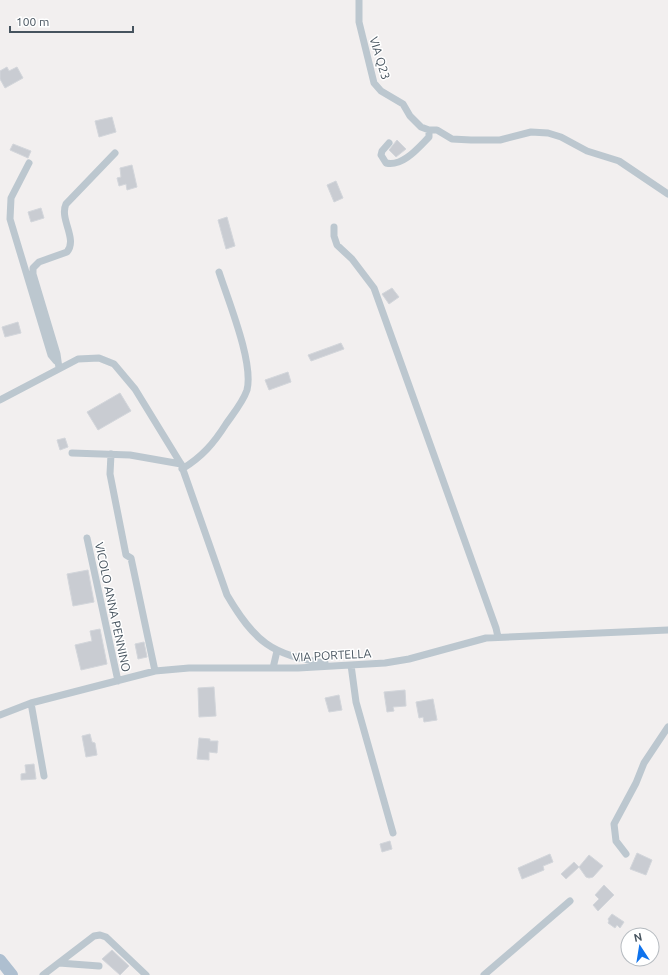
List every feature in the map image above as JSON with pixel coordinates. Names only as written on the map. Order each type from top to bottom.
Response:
[{"type":"main road","points":[[0,960],[12,975]]},
{"type":"street","name":"VIA Q23","points":[[359,0],[359,22],[374,83],[381,91],[398,99],[404,104],[416,123],[429,130],[437,130],[452,139],[500,140],[531,132],[548,133],[561,137],[587,151],[619,161],[668,194]]},
{"type":"street","points":[[389,143],[382,151],[381,155],[386,163],[392,165],[398,163],[413,152],[429,137],[429,130]]},
{"type":"street","points":[[58,364],[57,354],[33,274],[33,268],[39,262],[69,250],[71,244],[64,214],[66,204],[115,154]]},
{"type":"street","points":[[29,163],[11,198],[10,219],[51,355],[58,364]]},
{"type":"street","points":[[334,227],[334,236],[337,244],[352,259],[374,288],[494,621],[498,637]]},
{"type":"street","points":[[72,453],[130,455],[182,467],[198,460],[215,442],[247,390],[248,374],[243,350],[219,272]]},
{"type":"street","points":[[0,400],[58,364],[84,357],[99,358],[114,364],[135,389],[182,467],[227,595],[250,628],[266,644],[276,651],[295,658],[341,665]]},
{"type":"street","points":[[111,454],[110,474],[126,555],[131,558],[155,671]]},
{"type":"street","name":"VICOLO ANNA PENNINO","points":[[87,538],[118,681]]},
{"type":"street","name":"VIA PORTELLA","points":[[0,715],[31,703],[155,671],[189,668],[273,668],[385,663],[409,659],[486,638],[668,630]]},
{"type":"street","points":[[273,668],[276,651]]},
{"type":"street","points":[[351,665],[356,702],[393,833]]},
{"type":"street","points":[[31,703],[44,776]]},
{"type":"street","points":[[626,854],[616,840],[614,824],[636,783],[644,763],[668,727]]},
{"type":"street","points":[[484,975],[570,901]]},
{"type":"street","points":[[43,975],[94,936],[100,935],[106,938],[146,975]]},
{"type":"street","points":[[59,963],[99,966]]},
{"type":"building","points":[[7,67],[9,71],[17,67],[23,78],[5,88],[0,79],[0,71]]},
{"type":"building","points":[[112,117],[116,132],[99,137],[95,121]]},
{"type":"building","points":[[397,140],[406,149],[396,157],[389,150]]},
{"type":"building","points":[[13,144],[31,151],[28,158],[10,150]]},
{"type":"building","points":[[132,165],[137,187],[127,190],[126,184],[119,186],[117,178],[121,177],[120,168]]},
{"type":"building","points":[[336,181],[343,198],[334,202],[327,185]]},
{"type":"building","points":[[41,208],[44,218],[31,222],[28,212]]},
{"type":"building","points":[[227,217],[235,246],[226,249],[218,220]]},
{"type":"building","points":[[392,288],[399,297],[389,304],[382,294]]},
{"type":"building","points":[[18,322],[21,333],[5,337],[2,327]]},
{"type":"building","points":[[341,343],[344,349],[311,361],[308,355]]},
{"type":"building","points":[[288,372],[291,382],[269,390],[265,380]]},
{"type":"building","points":[[120,393],[131,411],[98,430],[87,412]]},
{"type":"building","points":[[65,438],[68,447],[60,450],[57,440]]},
{"type":"building","points":[[88,570],[94,602],[73,606],[67,574]]},
{"type":"building","points":[[100,629],[107,664],[81,670],[75,645],[92,641],[90,631]]},
{"type":"building","points":[[144,642],[147,657],[138,659],[135,644]]},
{"type":"building","points":[[214,687],[216,716],[199,717],[198,688]]},
{"type":"building","points":[[405,690],[406,706],[393,707],[394,711],[387,712],[384,692]]},
{"type":"building","points":[[339,695],[342,710],[329,712],[325,698]]},
{"type":"building","points":[[433,699],[437,720],[424,722],[423,717],[419,718],[416,702]]},
{"type":"building","points":[[90,734],[92,742],[95,743],[97,755],[86,757],[82,736]]},
{"type":"building","points":[[199,738],[210,739],[210,741],[218,741],[217,753],[209,752],[209,760],[197,759]]},
{"type":"building","points":[[34,764],[36,779],[21,780],[21,774],[26,773],[25,765]]},
{"type":"building","points":[[390,841],[392,849],[382,852],[380,844]]},
{"type":"building","points":[[637,853],[652,860],[646,875],[630,869]]},
{"type":"building","points":[[550,854],[553,862],[543,866],[544,870],[522,879],[518,868]]},
{"type":"building","points":[[589,855],[603,866],[593,877],[589,878],[586,877],[579,867]]},
{"type":"building","points":[[574,862],[579,867],[566,879],[561,874]]},
{"type":"building","points":[[604,885],[614,895],[598,911],[593,905],[599,899],[595,895]]},
{"type":"building","points":[[612,914],[624,922],[620,928],[617,925],[615,928],[608,923],[608,919]]},
{"type":"building","points":[[112,950],[129,966],[120,975],[102,959]]}]
